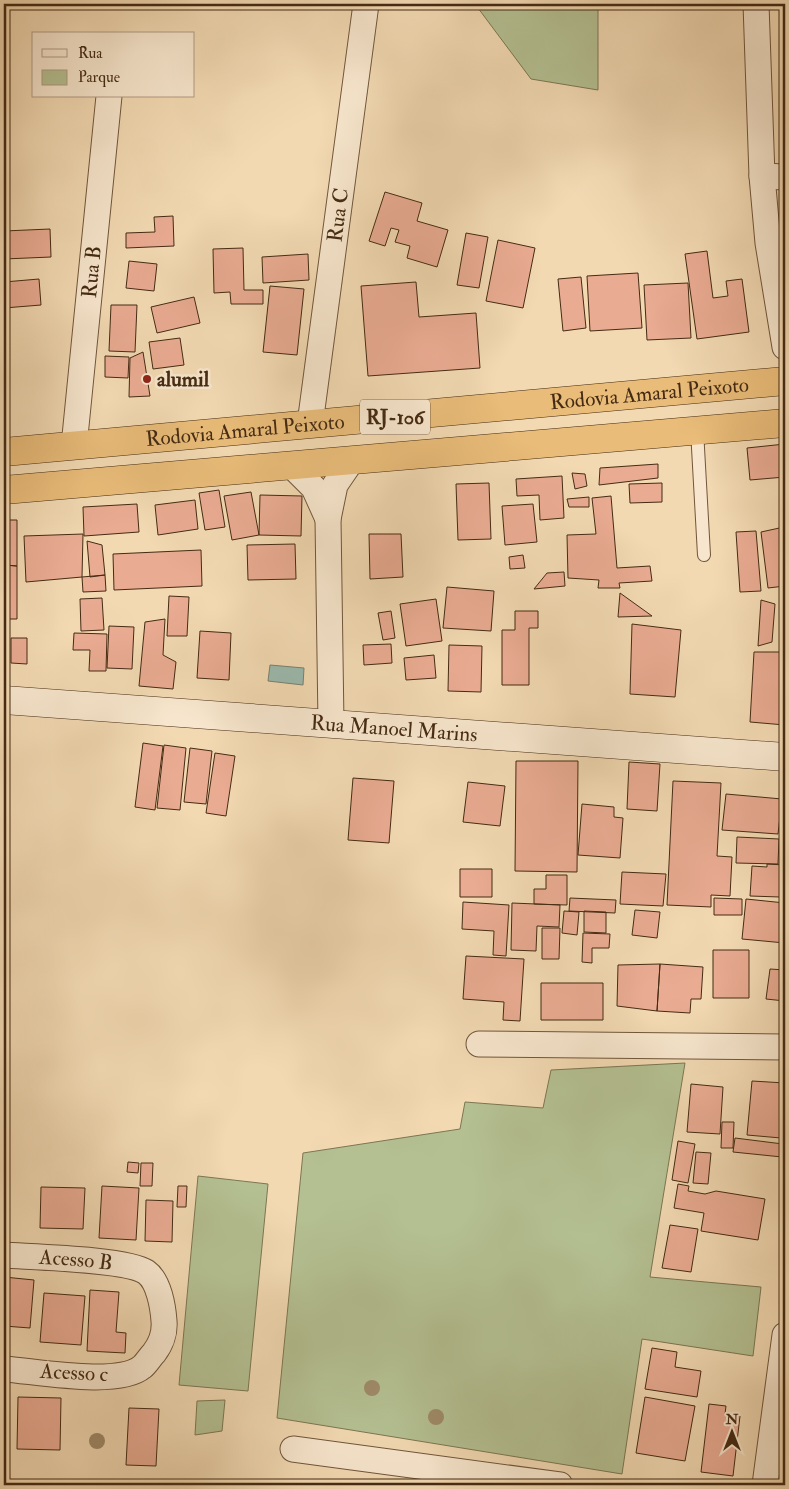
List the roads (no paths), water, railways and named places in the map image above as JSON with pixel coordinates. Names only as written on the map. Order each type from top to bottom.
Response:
[{"type":"highway","name":"Rodovia Amaral Peixoto","points":[[4,452],[785,381]]},
{"type":"highway","name":"Rodovia Amaral Peixoto","points":[[4,490],[785,422]]},
{"type":"main road","name":"Rua Manoel Marins","points":[[4,700],[785,757]]},
{"type":"street","name":"Rua C","points":[[310,424],[366,4]]},
{"type":"street","points":[[756,4],[773,176],[768,243],[785,347]]},
{"type":"street","name":"Rua B","points":[[74,446],[109,98]]},
{"type":"street","points":[[332,724],[328,519],[335,485],[352,460]]},
{"type":"street","points":[[291,465],[314,488],[328,519]]},
{"type":"street","points":[[479,1044],[785,1047]]},
{"type":"street","name":"Acesso B","points":[[4,1254],[124,1265],[148,1273],[157,1288],[163,1310],[165,1329],[158,1347],[142,1367]]},
{"type":"street","points":[[764,1485],[785,1335]]},
{"type":"street","name":"Acesso c","points":[[4,1368],[100,1377],[126,1375],[142,1367]]},
{"type":"street","points":[[293,1449],[560,1485]]},
{"type":"lane","points":[[697,430],[704,555]]},
{"type":"place","name":"alumil","points":[[147,379]]}]
